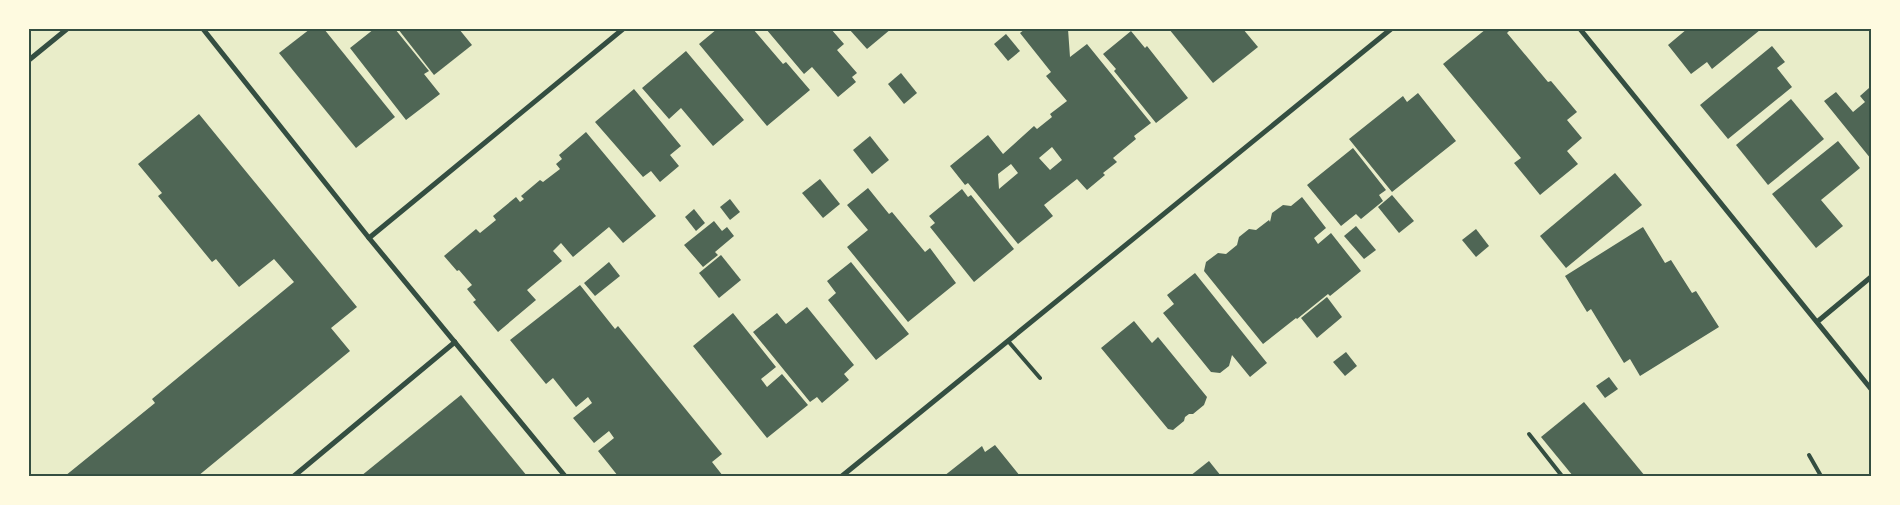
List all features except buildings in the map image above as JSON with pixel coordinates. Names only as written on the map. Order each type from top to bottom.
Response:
[{"type":"street","points":[[29,60],[67,29]]},
{"type":"street","points":[[203,29],[369,238],[564,476]]},
{"type":"street","points":[[369,238],[623,29]]},
{"type":"street","points":[[842,476],[1391,29]]},
{"type":"street","points":[[1580,29],[1871,389]]},
{"type":"street","points":[[1817,322],[1871,277]]},
{"type":"street","points":[[296,475],[454,342]]},
{"type":"lane","points":[[1008,341],[1040,378]]},
{"type":"lane","points":[[1529,434],[1562,476]]},
{"type":"lane","points":[[1808,455],[1821,476]]}]
